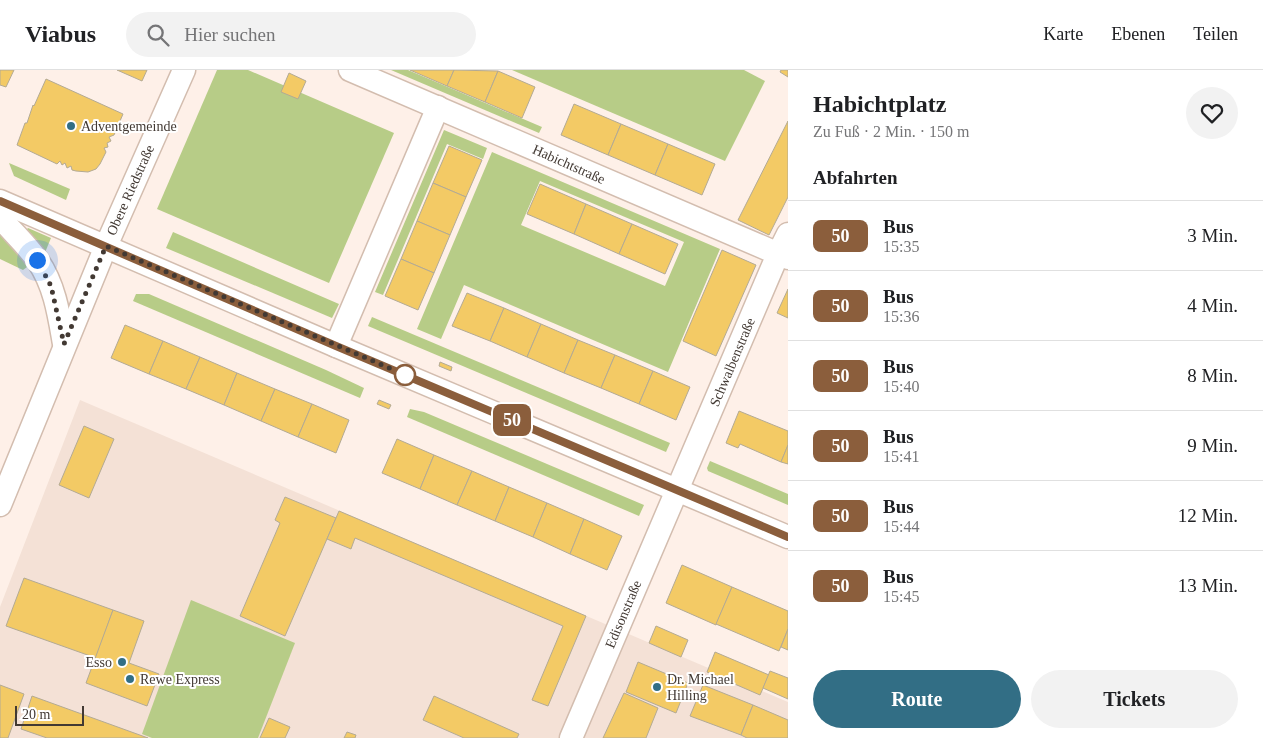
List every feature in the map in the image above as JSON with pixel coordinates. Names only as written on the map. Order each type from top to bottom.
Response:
[{"type":"street","name":"Obere Riedstraße","points":[[0,505],[64,344],[184,70]]},
{"type":"street","name":"Habichtstraße","points":[[350,70],[783,256]]},
{"type":"street","points":[[336,346],[438,107]]},
{"type":"street","points":[[0,201],[336,346],[788,537]]},
{"type":"street","points":[[0,217],[34,256],[45,272],[56,304],[64,344]]},
{"type":"street","name":"Schwalbenstraße","points":[[676,490],[783,256],[788,234]]},
{"type":"street","name":"Edisonstraße","points":[[570,738],[676,490]]},
{"type":"shaded area","points":[[80,400],[788,702],[788,738],[0,738],[0,607]]},
{"type":"green space","points":[[217,70],[248,70],[394,133],[329,283],[157,209]]},
{"type":"green space","points":[[391,70],[408,70],[542,127],[539,133]]},
{"type":"green space","points":[[512,70],[744,70],[765,81],[725,161]]},
{"type":"green space","points":[[444,130],[487,148],[483,159],[447,144],[383,295],[375,292]]},
{"type":"green space","points":[[492,152],[720,249],[668,372],[464,285],[441,339],[417,329]],"holes":[[[540,181],[684,242],[665,286],[521,225]]]},
{"type":"green space","points":[[9,163],[70,189],[66,200],[14,176]]},
{"type":"green space","points":[[28,228],[51,238],[44,255],[23,233]]},
{"type":"green space","points":[[173,232],[339,304],[332,318],[166,248]]},
{"type":"green space","points":[[0,233],[31,264],[23,270],[0,259]]},
{"type":"green space","points":[[136,294],[149,294],[326,370],[364,388],[360,398],[133,301]]},
{"type":"green space","points":[[372,317],[670,443],[666,452],[368,326]]},
{"type":"green space","points":[[410,409],[424,412],[644,505],[639,516],[407,417]]},
{"type":"green space","points":[[710,461],[788,494],[788,505],[708,471],[707,468]]},
{"type":"green space","points":[[191,600],[295,643],[258,738],[152,738],[142,734]]},
{"type":"building","points":[[0,70],[14,70],[6,87],[0,85]]},
{"type":"building","points":[[117,70],[147,70],[142,81]]},
{"type":"building","points":[[410,70],[454,70],[447,86]]},
{"type":"building","points":[[454,70],[498,71],[485,102],[447,86]]},
{"type":"building","points":[[781,70],[788,70],[788,77],[780,72]]},
{"type":"building","points":[[498,71],[535,87],[522,118],[485,102]]},
{"type":"building","points":[[289,73],[306,81],[298,99],[281,92]]},
{"type":"building","name":"Adventgemeinde","points":[[46,79],[123,114],[114,135],[109,137],[111,141],[107,143],[108,147],[104,148],[106,152],[96,169],[88,172],[72,170],[71,166],[67,168],[65,163],[62,165],[60,161],[57,164],[17,145],[25,123],[27,123],[33,105]]},
{"type":"building","points":[[574,104],[621,124],[608,155],[561,135]]},
{"type":"building","points":[[788,121],[788,197],[769,235],[738,220]]},
{"type":"building","points":[[621,124],[668,144],[655,175],[608,155]]},
{"type":"building","points":[[668,144],[715,164],[702,195],[655,175]]},
{"type":"building","points":[[449,146],[482,160],[466,197],[433,183]]},
{"type":"building","points":[[433,183],[466,197],[450,235],[417,221]]},
{"type":"building","points":[[540,184],[586,204],[574,234],[527,214]]},
{"type":"building","points":[[586,204],[632,224],[619,254],[574,234]]},
{"type":"building","points":[[417,221],[450,235],[434,273],[401,259]]},
{"type":"building","points":[[632,224],[678,244],[665,274],[619,254]]},
{"type":"building","points":[[722,250],[756,265],[716,356],[683,341]]},
{"type":"building","points":[[401,259],[434,273],[418,310],[385,296]]},
{"type":"building","points":[[788,289],[788,318],[777,313]]},
{"type":"building","points":[[467,293],[504,308],[490,341],[452,326]]},
{"type":"building","points":[[504,308],[541,324],[527,357],[490,341]]},
{"type":"building","points":[[541,324],[578,340],[564,373],[527,357]]},
{"type":"building","points":[[125,325],[163,341],[149,374],[111,358]]},
{"type":"building","points":[[578,340],[615,355],[601,388],[564,373]]},
{"type":"building","points":[[163,341],[200,357],[186,389],[149,374]]},
{"type":"building","points":[[615,355],[653,371],[639,404],[601,388]]},
{"type":"building","points":[[200,357],[237,373],[224,405],[186,389]]},
{"type":"building","points":[[440,362],[452,367],[451,371],[439,366]]},
{"type":"building","points":[[653,371],[690,387],[676,420],[639,404]]},
{"type":"building","points":[[237,373],[275,389],[261,421],[224,405]]},
{"type":"building","points":[[275,389],[312,404],[298,437],[261,421]]},
{"type":"building","points":[[379,400],[391,405],[389,409],[377,404]]},
{"type":"building","points":[[312,404],[349,420],[336,453],[298,437]]},
{"type":"building","points":[[739,411],[788,431],[788,445],[781,462],[740,444],[738,448],[726,443]]},
{"type":"building","points":[[84,426],[114,439],[89,498],[59,485]]},
{"type":"building","points":[[397,439],[434,455],[420,489],[382,473]]},
{"type":"building","points":[[788,445],[788,464],[781,462]]},
{"type":"building","points":[[434,455],[472,471],[457,505],[420,489]]},
{"type":"building","points":[[472,471],[509,487],[495,521],[457,505]]},
{"type":"building","points":[[509,487],[547,503],[533,537],[495,521]]},
{"type":"building","points":[[285,497],[336,518],[285,636],[240,616],[280,523],[275,520]]},
{"type":"building","points":[[547,503],[584,519],[570,554],[533,537]]},
{"type":"building","points":[[339,511],[586,616],[548,706],[532,700],[563,626],[355,538],[351,549],[327,539]]},
{"type":"building","points":[[584,519],[622,536],[607,570],[570,554]]},
{"type":"building","points":[[682,565],[732,587],[716,625],[666,603]]},
{"type":"building","points":[[24,578],[113,610],[96,658],[6,626]]},
{"type":"building","points":[[732,587],[788,611],[788,629],[779,651],[716,624]]},
{"type":"building","points":[[113,610],[144,621],[129,663],[159,674],[147,706],[86,683]]},
{"type":"building","points":[[656,626],[688,640],[681,657],[649,643]]},
{"type":"building","points":[[788,629],[788,650],[781,647]]},
{"type":"building","points":[[715,652],[769,675],[760,695],[707,672]]},
{"type":"building","name":"Dr. Michael Hilling","points":[[638,662],[688,683],[676,713],[626,692]]},
{"type":"building","points":[[770,671],[788,678],[788,699],[763,688]]},
{"type":"building","points":[[0,685],[24,694],[8,738],[0,738]]},
{"type":"building","points":[[703,685],[753,705],[741,735],[690,716]]},
{"type":"building","points":[[624,693],[658,708],[646,738],[603,738]]},
{"type":"building","points":[[32,696],[148,738],[47,738],[21,729]]},
{"type":"building","points":[[434,696],[519,734],[517,738],[464,738],[423,720]]},
{"type":"building","points":[[753,705],[788,720],[788,738],[747,738],[741,735]]},
{"type":"building","points":[[269,718],[290,727],[285,738],[260,738]]},
{"type":"building","points":[[347,732],[356,735],[355,738],[344,738]]},
{"type":"bus line","name":"50","points":[[0,201],[71,230],[336,346],[788,537]]},
{"type":"place","name":"Adventgemeinde","points":[[71,126]]},
{"type":"place","name":"Esso","points":[[122,662]]},
{"type":"place","name":"Rewe Express","points":[[130,679]]},
{"type":"place","name":"Dr. Michael Hilling","points":[[657,687]]},
{"type":"route","points":[[37,260],[51,286],[64,344],[106,246],[408,376],[405,375]]}]
